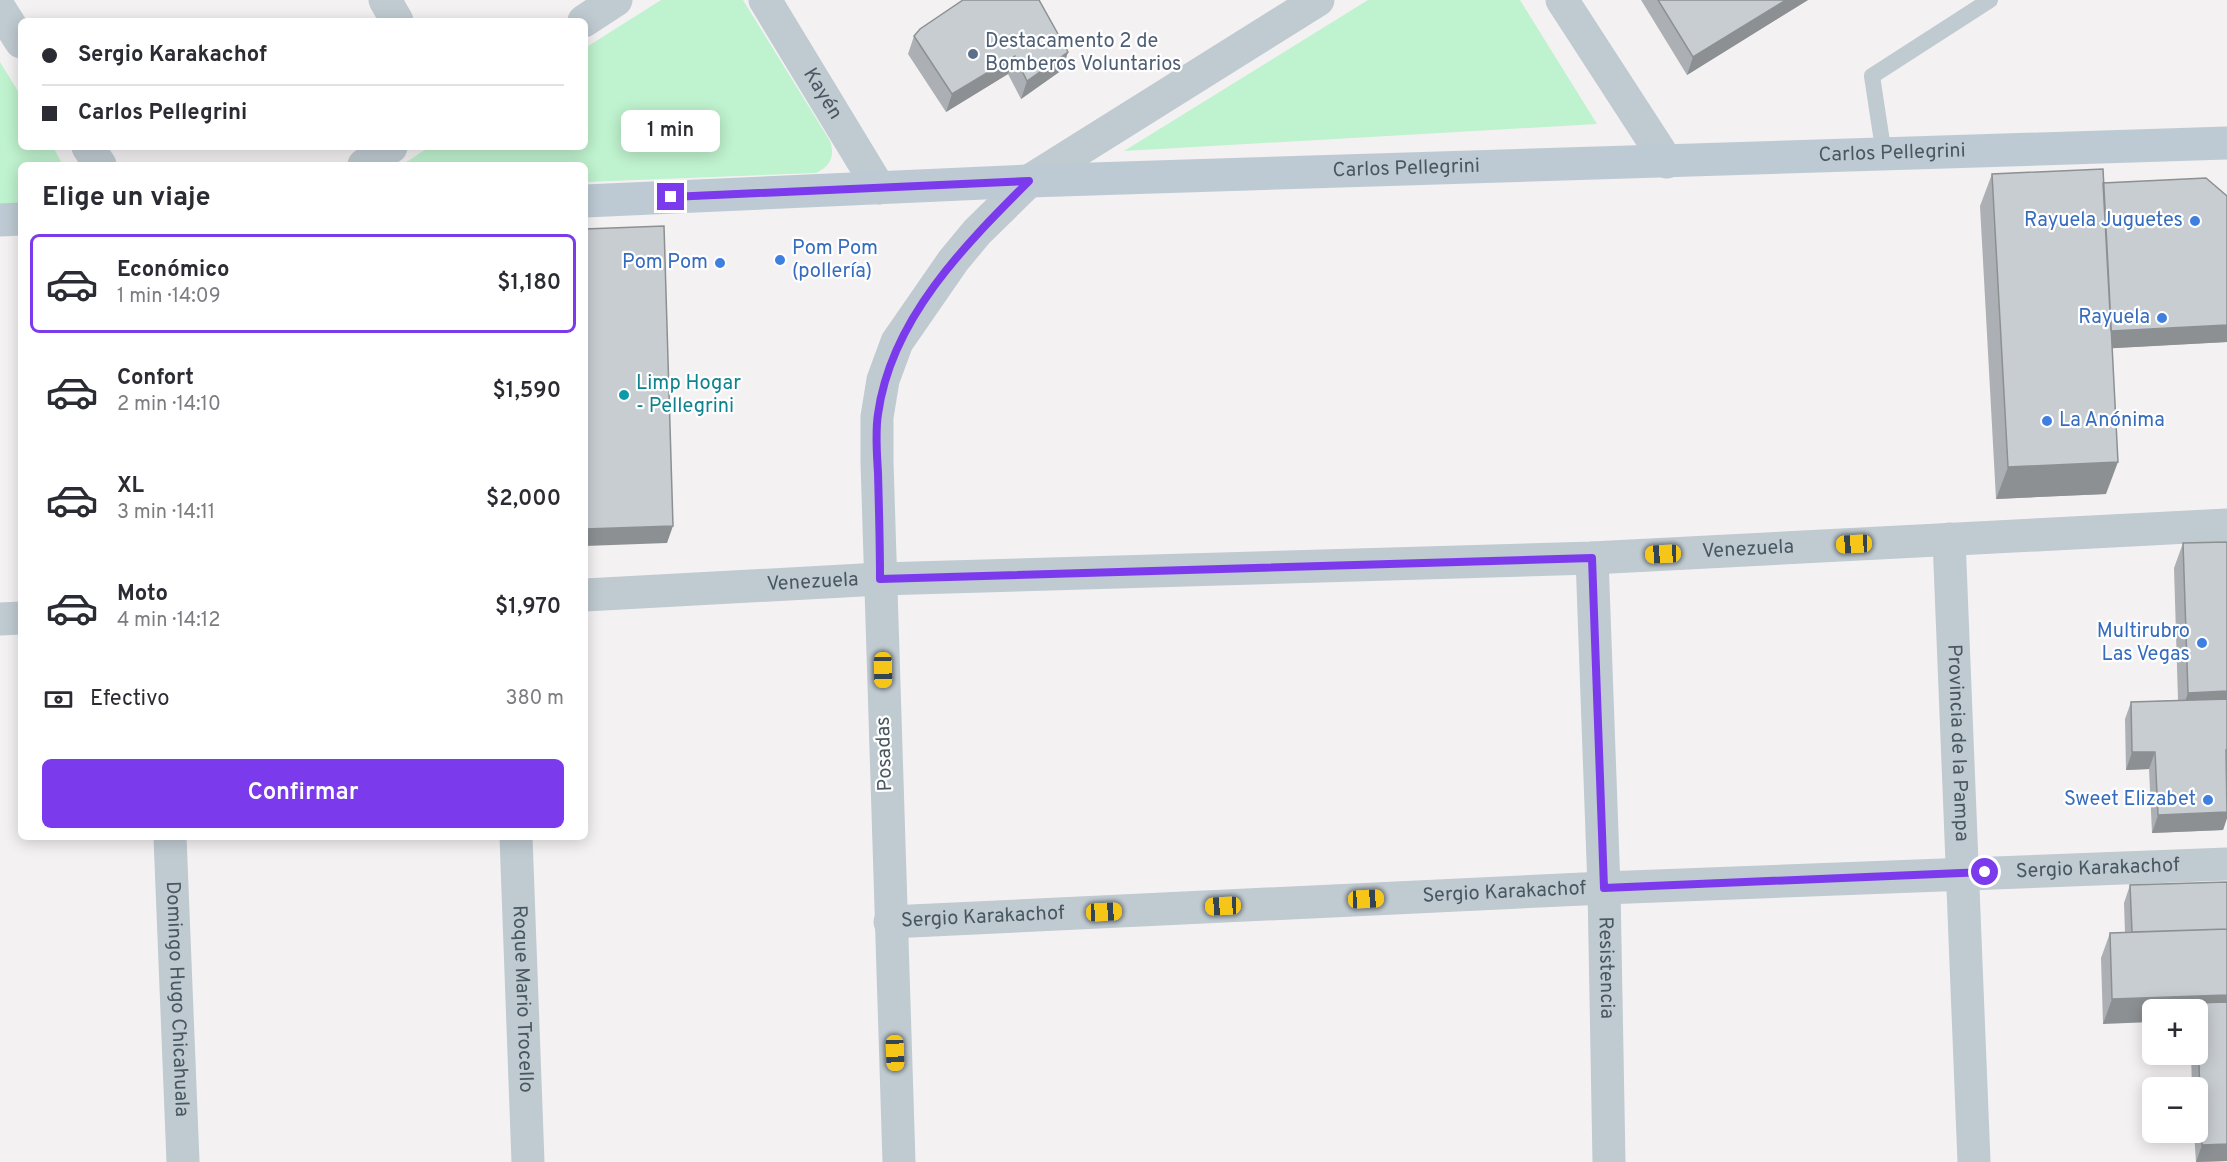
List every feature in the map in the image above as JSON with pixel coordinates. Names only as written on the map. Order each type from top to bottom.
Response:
[{"type":"street","points":[[385,0],[396,18]]},
{"type":"street","points":[[588,18],[616,0]]},
{"type":"street","name":"Kayén","points":[[765,0],[879,188]]},
{"type":"street","name":"Posadas","points":[[899,1162],[890,922],[877,417],[884,380],[897,342],[953,261],[977,232],[1029,181],[1318,0]]},
{"type":"street","points":[[1562,0],[1667,162]]},
{"type":"street","points":[[0,9],[18,37]]},
{"type":"street","name":"Carlos Pellegrini","points":[[588,201],[1029,181],[2227,143]]},
{"type":"street","points":[[368,162],[386,150]]},
{"type":"street","points":[[0,220],[18,219]]},
{"type":"street","name":"Venezuela","points":[[588,595],[880,579],[1592,558],[2227,525]]},
{"type":"street","name":"Provincia de la Pampa","points":[[1949,539],[1974,1162]]},
{"type":"street","name":"Resistencia","points":[[1592,558],[1604,888],[1609,1162]]},
{"type":"street","points":[[0,619],[18,618]]},
{"type":"street","name":"Domingo Hugo Chicahuala","points":[[170,840],[183,1162]]},
{"type":"street","name":"Roque Mario Trocello","points":[[516,840],[528,1162]]},
{"type":"street","name":"Sergio Karakachof","points":[[890,922],[1963,872],[2227,864]]},
{"type":"lane","points":[[1884,154],[1872,76],[1990,0]]},
{"type":"green space","points":[[661,0],[743,0],[830,141],[831,160],[816,173],[588,182],[588,162],[406,162],[424,150],[588,150],[588,46]]},
{"type":"green space","points":[[1368,0],[1520,0],[1597,124],[1124,151]]},
{"type":"green space","points":[[0,62],[18,91],[18,150],[55,150],[61,162],[18,162],[18,207],[0,208]]},
{"type":"building","points":[[963,0],[1039,0],[1068,52],[1027,81],[1015,56],[952,94],[914,36],[920,29]]},
{"type":"building","points":[[1658,0],[1786,0],[1693,57]]},
{"type":"building","name":"La Anónima","points":[[2103,169],[2118,462],[2008,467],[1992,174]]},
{"type":"building","points":[[2206,178],[2227,196],[2227,325],[2111,331],[2103,183]]},
{"type":"building","name":"Limp Hogar - Pellegrini","points":[[664,226],[673,526],[588,529],[588,229]]},
{"type":"building","name":"Multirubro Las Vegas","points":[[2227,542],[2227,691],[2188,693],[2183,543]]},
{"type":"building","points":[[2227,699],[2227,812],[2158,815],[2155,752],[2132,752],[2131,702]]},
{"type":"building","points":[[2227,882],[2227,929],[2132,932],[2130,885]]},
{"type":"building","points":[[2227,929],[2227,995],[2112,999],[2110,933]]},
{"type":"building","points":[[2227,1002],[2227,1144],[2202,1145],[2202,1143],[2208,1143],[2208,1077],[2199,1077],[2199,1065],[2208,1065],[2208,1003]]},
{"type":"place","name":"Destacamento 2 de Bomberos Voluntarios","points":[[973,54]]},
{"type":"place","name":"Rayuela Juguetes","points":[[2195,221]]},
{"type":"place","name":"Pom Pom (pollería)","points":[[780,260]]},
{"type":"place","name":"Pom Pom","points":[[720,263]]},
{"type":"place","name":"Rayuela","points":[[2162,318]]},
{"type":"place","name":"Limp Hogar - Pellegrini","points":[[624,395]]},
{"type":"place","name":"La Anónima","points":[[2047,421]]},
{"type":"place","name":"Multirubro Las Vegas","points":[[2202,643]]},
{"type":"place","name":"Sweet Elizabet","points":[[2208,800]]},
{"type":"route","points":[[671,197],[1029,181],[977,232],[953,261],[897,342],[884,380],[877,417],[880,579],[1592,558],[1604,888],[1985,872]]}]
